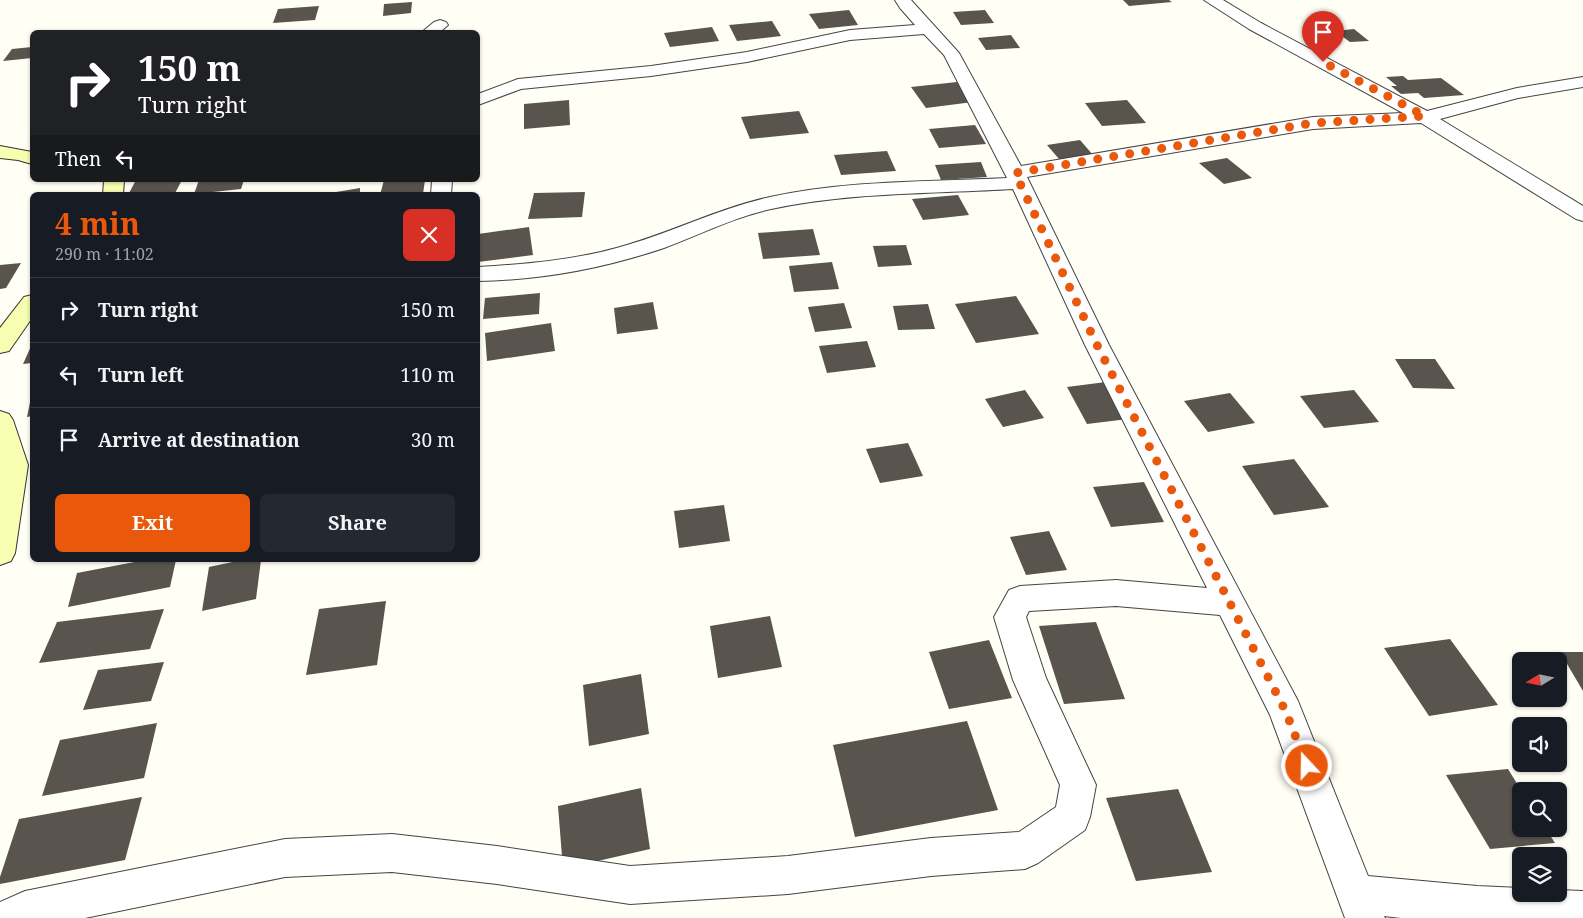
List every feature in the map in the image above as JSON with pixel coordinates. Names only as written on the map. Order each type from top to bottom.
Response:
[{"type":"main road","points":[[0,152],[21,154],[30,157]]},
{"type":"main road","points":[[0,345],[30,305]]},
{"type":"main road","points":[[0,420],[14,465],[0,553]]},
{"type":"street","points":[[903,0],[905,5],[951,53],[1017,178],[1097,345],[1286,712],[1361,906],[1477,906],[1583,911]]},
{"type":"street","points":[[1212,0],[1255,26],[1425,116],[1583,215]]},
{"type":"street","points":[[480,99],[518,84],[651,71],[746,57],[850,35],[928,29]]},
{"type":"street","points":[[480,274],[547,269],[601,259],[654,244],[769,203],[835,192],[1017,178],[1313,123],[1425,116],[1517,94],[1583,82]]},
{"type":"street","points":[[8,918],[25,911],[285,858],[392,854],[497,865],[630,885],[788,875],[931,857],[1024,850],[1072,817],[1078,785],[1058,736],[1030,680],[1010,617],[1020,599],[1116,593],[1230,602]]},
{"type":"building","points":[[1123,0],[1169,0],[1172,2],[1129,6]]},
{"type":"building","points":[[412,2],[411,13],[383,16],[384,4]]},
{"type":"building","points":[[319,6],[315,20],[273,23],[278,9]]},
{"type":"building","points":[[849,10],[858,25],[819,29],[809,14]]},
{"type":"building","points":[[985,10],[994,23],[961,25],[953,12]]},
{"type":"building","points":[[772,21],[781,36],[737,41],[729,25]]},
{"type":"building","points":[[712,27],[719,41],[670,47],[664,33]]},
{"type":"building","points":[[1354,29],[1369,41],[1350,42],[1335,31]]},
{"type":"building","points":[[1011,35],[1020,48],[986,50],[978,38]]},
{"type":"building","points":[[30,47],[30,58],[3,61],[12,49]]},
{"type":"building","points":[[1403,76],[1408,80],[1441,78],[1464,95],[1424,98],[1418,93],[1401,94],[1391,86],[1397,86],[1386,77]]},
{"type":"building","points":[[957,82],[973,102],[926,108],[911,87]]},
{"type":"building","points":[[569,100],[570,125],[524,129],[524,104]]},
{"type":"building","points":[[1127,100],[1146,123],[1102,126],[1085,103]]},
{"type":"building","points":[[799,111],[809,133],[750,139],[741,117]]},
{"type":"building","points":[[975,125],[986,144],[939,148],[929,129]]},
{"type":"building","points":[[1080,140],[1093,155],[1059,159],[1047,145]]},
{"type":"building","points":[[887,151],[896,171],[841,175],[834,155]]},
{"type":"building","points":[[1227,158],[1252,178],[1224,184],[1199,163]]},
{"type":"building","points":[[981,162],[987,177],[941,180],[935,165]]},
{"type":"building","points":[[135,182],[181,182],[176,192],[130,192]]},
{"type":"building","points":[[198,182],[243,182],[241,189],[195,192]]},
{"type":"building","points":[[383,182],[425,182],[423,192],[381,192]]},
{"type":"building","points":[[360,188],[360,192],[336,192]]},
{"type":"building","points":[[585,192],[582,217],[528,219],[534,193]]},
{"type":"building","points":[[958,195],[969,215],[923,220],[912,199]]},
{"type":"building","points":[[529,227],[533,255],[480,262],[480,234]]},
{"type":"building","points":[[813,229],[820,255],[763,259],[758,233]]},
{"type":"building","points":[[906,245],[912,265],[878,267],[873,246]]},
{"type":"building","points":[[832,262],[839,289],[794,292],[789,266]]},
{"type":"building","points":[[21,263],[6,288],[0,289],[0,265]]},
{"type":"building","points":[[540,293],[539,314],[483,319],[485,298]]},
{"type":"building","points":[[1016,296],[1039,334],[976,343],[955,304]]},
{"type":"building","points":[[653,302],[658,329],[617,334],[614,308]]},
{"type":"building","points":[[844,303],[852,328],[815,332],[808,307]]},
{"type":"building","points":[[928,304],[935,329],[898,330],[893,306]]},
{"type":"building","points":[[551,323],[555,351],[487,361],[485,333]]},
{"type":"building","points":[[867,341],[876,367],[827,373],[819,346]]},
{"type":"building","points":[[30,348],[30,363],[23,364]]},
{"type":"building","points":[[1395,359],[1435,359],[1455,389],[1413,388]]},
{"type":"building","points":[[1106,382],[1128,419],[1087,424],[1067,387]]},
{"type":"building","points":[[1025,390],[1044,418],[1003,427],[985,399]]},
{"type":"building","points":[[1354,390],[1379,422],[1324,428],[1300,396]]},
{"type":"building","points":[[1230,393],[1255,423],[1208,432],[1184,401]]},
{"type":"building","points":[[30,403],[30,416],[27,417]]},
{"type":"building","points":[[908,443],[923,476],[880,483],[866,449]]},
{"type":"building","points":[[1294,459],[1329,507],[1274,515],[1242,466]]},
{"type":"building","points":[[1144,482],[1164,522],[1111,527],[1093,487]]},
{"type":"building","points":[[724,505],[730,541],[679,548],[674,511]]},
{"type":"building","points":[[1049,531],[1067,570],[1026,575],[1010,537]]},
{"type":"building","points":[[135,562],[176,562],[170,587],[68,607],[77,573]]},
{"type":"building","points":[[233,562],[261,562],[256,599],[202,611],[209,567]]},
{"type":"building","points":[[386,601],[377,665],[306,675],[319,609]]},
{"type":"building","points":[[164,609],[150,649],[39,663],[57,622]]},
{"type":"building","points":[[770,616],[782,667],[718,678],[710,626]]},
{"type":"building","points":[[1096,622],[1125,699],[1064,704],[1039,626]]},
{"type":"building","points":[[1450,639],[1498,705],[1429,716],[1384,648]]},
{"type":"building","points":[[989,640],[1012,698],[949,709],[929,652]]},
{"type":"building","points":[[1568,652],[1583,652],[1583,691],[1568,666]]},
{"type":"building","points":[[164,662],[151,701],[83,710],[98,670]]},
{"type":"building","points":[[641,674],[649,734],[589,746],[583,685]]},
{"type":"building","points":[[967,721],[998,810],[855,837],[833,745]]},
{"type":"building","points":[[157,723],[144,778],[42,796],[60,740]]},
{"type":"building","points":[[1508,769],[1516,782],[1512,782],[1512,837],[1551,837],[1555,843],[1490,849],[1446,775]]},
{"type":"building","points":[[641,788],[650,849],[563,869],[558,806]]},
{"type":"building","points":[[1178,789],[1212,872],[1136,881],[1106,798]]},
{"type":"building","points":[[142,797],[125,860],[0,884],[0,877],[19,819]]},
{"type":"route","points":[[1307,766],[1286,712],[1097,345],[1015,173],[1196,141],[1313,123],[1425,116],[1323,62]]}]
